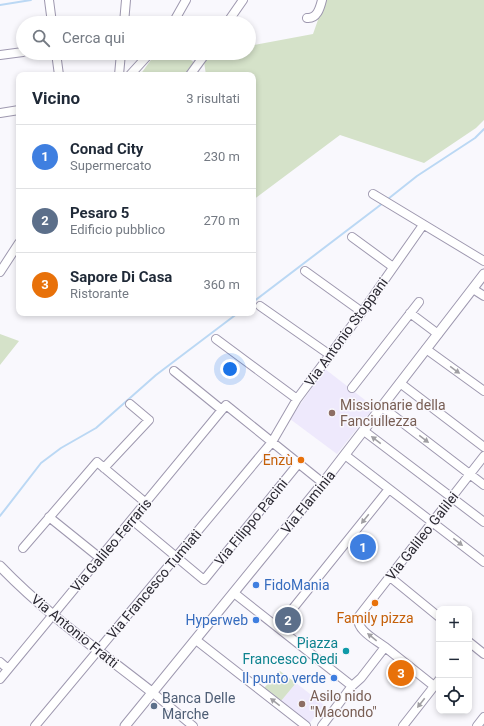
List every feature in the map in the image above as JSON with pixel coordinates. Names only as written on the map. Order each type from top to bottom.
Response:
[{"type":"street","points":[[49,0],[51,16]]},
{"type":"street","points":[[125,16],[126,0]]},
{"type":"street","points":[[177,16],[186,0]]},
{"type":"street","points":[[232,16],[243,0]]},
{"type":"street","points":[[306,18],[310,19],[315,17],[322,0]]},
{"type":"street","points":[[0,55],[16,53]]},
{"type":"street","points":[[57,60],[59,72]]},
{"type":"street","points":[[119,72],[120,60]]},
{"type":"street","points":[[133,72],[144,60]]},
{"type":"street","points":[[192,72],[201,60]]},
{"type":"street","points":[[0,113],[16,110]]},
{"type":"street","points":[[373,194],[484,261]]},
{"type":"street","name":"Via Antonio Stoppani","points":[[272,442],[297,399],[362,312],[424,225]]},
{"type":"street","points":[[352,238],[393,267]]},
{"type":"street","points":[[0,272],[16,248]]},
{"type":"street","points":[[305,272],[362,312]]},
{"type":"street","name":"Via Flaminia","points":[[125,726],[323,484],[484,274]]},
{"type":"street","points":[[473,289],[484,296]]},
{"type":"street","points":[[352,388],[419,302]]},
{"type":"street","points":[[260,306],[330,355]]},
{"type":"street","points":[[410,313],[438,334]]},
{"type":"street","points":[[216,339],[297,399]]},
{"type":"street","points":[[426,350],[484,391]]},
{"type":"street","points":[[174,371],[222,410],[226,405],[323,484]]},
{"type":"street","points":[[400,383],[484,447]]},
{"type":"street","points":[[104,468],[149,420],[130,404]]},
{"type":"street","points":[[382,407],[484,485]]},
{"type":"street","name":"Via Galileo Ferraris","points":[[0,679],[222,410]]},
{"type":"street","points":[[364,431],[484,522]]},
{"type":"street","name":"Via Francesco Tumiati","points":[[35,726],[272,442]]},
{"type":"street","points":[[345,455],[484,562]]},
{"type":"street","name":"Via Galileo Galilei","points":[[385,647],[360,628],[358,624],[359,616],[484,456]]},
{"type":"street","points":[[23,548],[97,462],[146,503]]},
{"type":"street","name":"Via Filippo Pacini","points":[[177,557],[204,580],[298,464]]},
{"type":"street","points":[[278,627],[389,489]]},
{"type":"street","points":[[49,517],[100,558]]},
{"type":"street","points":[[132,520],[177,557]]},
{"type":"street","name":"Via Antonio Fratti","points":[[0,566],[25,591],[53,615],[152,693]]},
{"type":"street","points":[[390,577],[436,615]]},
{"type":"street","points":[[234,593],[352,686]]},
{"type":"street","points":[[196,640],[306,726]]},
{"type":"street","points":[[472,644],[484,654]]},
{"type":"street","points":[[322,726],[352,686],[361,678],[385,647],[436,683],[403,726]]},
{"type":"street","points":[[0,662],[8,669]]},
{"type":"street","points":[[152,693],[193,726]]},
{"type":"street","points":[[477,726],[484,716]]},
{"type":"shaded area","name":"Missionarie della Fanciullezza","points":[[325,369],[374,407],[337,454],[290,419]]},
{"type":"shaded area","name":"Asilo nido \"Macondo\"","points":[[296,683],[324,705],[309,724],[280,702]]},
{"type":"green space","points":[[325,0],[484,0],[484,120],[476,128],[424,163],[340,135],[256,198],[256,72],[206,72],[204,60],[256,60],[256,45],[313,34]]},
{"type":"green space","points":[[151,60],[191,60],[196,64],[190,72],[142,72]]},
{"type":"green space","points":[[0,334],[19,341],[0,365]]},
{"type":"green space","points":[[280,671],[296,683],[281,701],[264,688]]},
{"type":"waterway","points":[[0,5],[31,0]]},
{"type":"waterway","points":[[388,199],[417,176],[475,138],[484,129]]},
{"type":"waterway","points":[[256,300],[383,203]]},
{"type":"waterway","points":[[0,516],[41,463],[61,448],[96,428],[156,375],[234,316]]},
{"type":"place","name":"Missionarie della Fanciullezza","points":[[332,413]]},
{"type":"place","name":"Enzù","points":[[301,460]]},
{"type":"place","name":"Conad City","points":[[363,547]]},
{"type":"place","name":"FidoMania","points":[[256,585]]},
{"type":"place","name":"Family pizza","points":[[375,603]]},
{"type":"place","name":"Hyperweb","points":[[256,620]]},
{"type":"place","name":"Pesaro 5","points":[[288,620]]},
{"type":"place","name":"Piazza Francesco Redi","points":[[346,651]]},
{"type":"place","name":"Sapore Di Casa","points":[[401,673]]},
{"type":"place","name":"Il punto verde","points":[[334,678]]},
{"type":"place","name":"Asilo nido \"Macondo\"","points":[[302,704]]},
{"type":"place","name":"Banca Delle Marche","points":[[154,706]]}]
